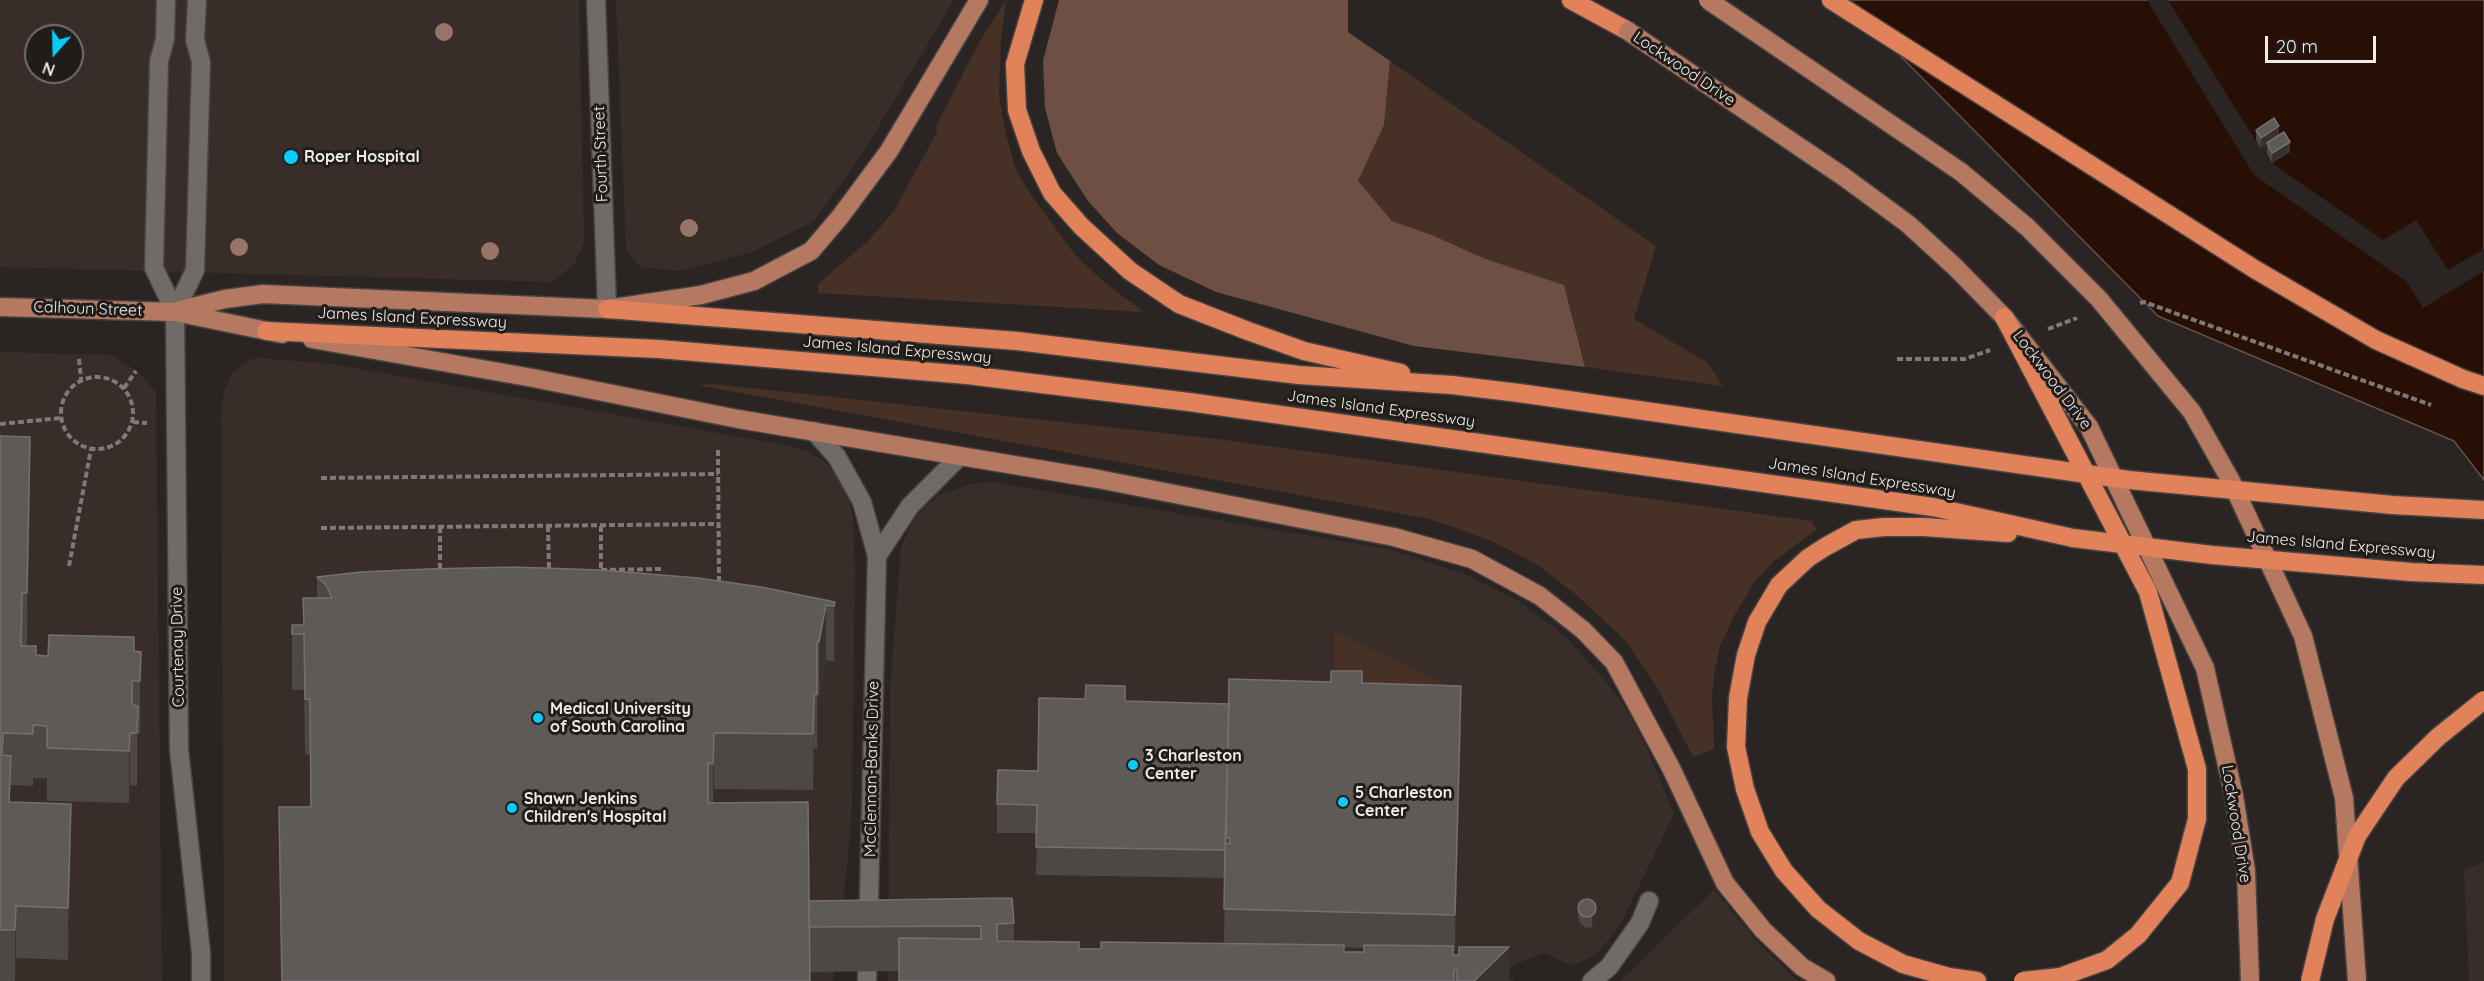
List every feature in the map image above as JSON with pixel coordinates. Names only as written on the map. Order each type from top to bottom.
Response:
[{"type":"highway","points":[[1034,0],[1015,64],[1017,110],[1031,151],[1052,193],[1130,272],[1179,304],[1305,351],[1452,385]]},
{"type":"highway","points":[[1571,0],[1628,31]]},
{"type":"highway","points":[[1831,0],[2256,270],[2376,340],[2463,380],[2484,386]]},
{"type":"highway","name":"James Island Expressway","points":[[607,309],[1017,341],[1299,375],[1452,385],[2129,480],[2393,505],[2484,510]]},
{"type":"highway","points":[[2004,317],[2148,592],[2197,769],[2197,819],[2188,861],[2180,883],[2145,927],[2107,960],[2060,977],[2023,981]]},
{"type":"highway","name":"James Island Expressway","points":[[266,331],[659,349],[967,375],[1188,402],[1933,507],[2073,538],[2212,555],[2411,572],[2484,575]]},
{"type":"highway","points":[[1977,981],[1948,977],[1903,964],[1858,941],[1818,909],[1784,871],[1760,832],[1745,789],[1736,747],[1737,698],[1746,655],[1757,622],[1779,585],[1808,558],[1856,530],[1924,527],[2073,538]]},
{"type":"highway","points":[[2310,981],[2325,919],[2357,836],[2396,778],[2438,737],[2484,700]]},
{"type":"main road","name":"Calhoun Street","points":[[176,312],[225,299],[263,294],[607,309],[701,295],[754,281],[812,251],[840,217],[889,150],[979,0]]},
{"type":"main road","name":"Lockwood Drive","points":[[1583,0],[1844,177],[1908,224],[1955,267],[2004,317],[2089,428],[2205,668],[2234,796],[2246,871],[2250,981]]},
{"type":"main road","points":[[1708,0],[1961,172],[2027,226],[2099,299],[2192,412],[2231,481],[2303,636],[2344,798],[2357,981]]},
{"type":"main road","name":"Calhoun Street","points":[[0,307],[176,312],[266,331],[533,378],[738,419],[1098,479],[1394,537],[1472,558],[1540,596],[1583,630],[1614,662],[1671,768],[1725,883],[1763,930],[1802,967],[1826,981]]},
{"type":"street","points":[[166,0],[165,39],[159,61],[154,268],[176,312]]},
{"type":"street","points":[[176,312],[195,270],[201,62],[195,40],[197,0]]},
{"type":"street","name":"Fourth Street","points":[[596,0],[607,309]]},
{"type":"street","points":[[165,39],[195,40]]},
{"type":"street","name":"Courtenay Drive","points":[[176,312],[179,749],[201,953],[201,981]]},
{"type":"street","name":"McClennan-Banks Drive","points":[[814,432],[837,457],[862,502],[877,556],[867,981]]},
{"type":"street","points":[[877,556],[910,506],[960,456]]},
{"type":"street","points":[[1592,981],[1609,967],[1640,923],[1649,901]]},
{"type":"path","points":[[79,359],[81,379]]},
{"type":"path","points":[[124,388],[136,371]]},
{"type":"path","points":[[104,376],[115,380],[124,388],[134,409],[133,422],[128,433],[108,448],[91,449],[72,439],[65,429],[61,418],[61,407],[72,386],[81,379],[104,376]]},
{"type":"path","points":[[0,424],[61,418]]},
{"type":"path","points":[[133,422],[148,423]]},
{"type":"path","points":[[69,566],[91,449]]},
{"type":"path","points":[[718,450],[719,591]]},
{"type":"path","points":[[321,478],[718,474]]},
{"type":"path","points":[[321,528],[718,524]]},
{"type":"path","points":[[548,526],[549,570]]},
{"type":"path","points":[[601,526],[601,581]]},
{"type":"path","points":[[440,527],[441,582]]},
{"type":"path","points":[[601,570],[662,569]]},
{"type":"path","points":[[538,570],[558,570]]},
{"type":"path","points":[[430,571],[440,571]]},
{"type":"shaded area","name":"Roper Hospital","points":[[0,0],[579,0],[584,243],[574,264],[553,282],[0,267]]},
{"type":"shaded area","points":[[616,0],[954,0],[861,156],[814,221],[752,252],[680,271],[640,267],[626,249]]},
{"type":"shaded area","points":[[1006,0],[1001,39],[999,96],[1006,135],[1016,170],[1034,199],[1076,256],[1104,282],[1144,312],[818,293],[818,284],[869,240],[894,211],[937,132],[936,126],[980,41]]},
{"type":"shaded area","points":[[1059,0],[1348,0],[1348,32],[1390,61],[1384,125],[1358,181],[1392,221],[1432,235],[1483,258],[1564,285],[1585,367],[1414,346],[1216,292],[1159,265],[1117,233],[1088,201],[1057,153],[1045,108],[1043,61]]},
{"type":"shaded area","points":[[1845,0],[2484,0],[2484,480],[2454,441],[2158,316]]},
{"type":"shaded area","points":[[1390,61],[1656,246],[1634,319],[1708,363],[1723,386],[1585,367],[1564,285],[1483,258],[1432,235],[1392,221],[1358,181],[1384,125]]},
{"type":"shaded area","points":[[0,352],[112,355],[137,371],[156,392],[162,981],[0,981]]},
{"type":"shaded area","name":"Medical University of South Carolina","points":[[261,358],[332,364],[791,446],[808,451],[825,462],[837,475],[846,491],[853,518],[855,570],[852,805],[833,981],[224,981],[221,412],[224,391],[231,375],[247,360]]},
{"type":"shaded area","points":[[714,384],[1218,439],[1811,521],[1817,529],[1772,563],[1755,581],[1734,616],[1720,646],[1714,674],[1712,697],[1714,749],[1693,757],[1658,689],[1625,640],[1573,592],[1536,564],[1492,541],[1430,519],[698,385]]},
{"type":"shaded area","points":[[992,482],[1389,549],[1462,573],[1519,601],[1565,636],[1607,683],[1627,710],[1645,744],[1674,814],[1620,925],[1600,951],[1575,964],[1566,963],[1544,953],[1502,970],[1514,981],[888,981],[890,688],[901,547],[913,521],[924,507],[940,495],[970,484]]},
{"type":"shaded area","points":[[1334,631],[1461,691],[1461,721],[1334,696]]},
{"type":"shaded area","points":[[2484,862],[2484,981],[2469,981],[2464,870]]},
{"type":"shaded area","points":[[1714,890],[1757,942],[1798,981],[1620,981]]},
{"type":"pier","points":[[2147,0],[2168,0],[2255,140],[2274,128],[2273,164],[2383,240],[2416,220],[2448,270],[2484,249],[2484,271],[2423,308],[2407,282],[2254,175]]},
{"type":"building","points":[[2274,118],[2279,126],[2261,138],[2256,130]]},
{"type":"building","points":[[2284,132],[2290,142],[2272,153],[2267,143]]},
{"type":"building","points":[[0,436],[30,437],[27,593],[22,593],[21,646],[36,646],[36,655],[48,656],[49,635],[134,637],[134,651],[141,652],[140,681],[132,681],[132,705],[138,706],[137,733],[130,733],[129,751],[47,748],[47,726],[33,725],[33,734],[3,733],[2,755],[11,756],[9,802],[71,804],[68,908],[16,906],[15,930],[0,930]]},
{"type":"building","name":"Shawn Jenkins Children's Hospital","points":[[512,567],[601,570],[698,578],[761,587],[835,602],[834,606],[826,605],[819,642],[817,642],[817,694],[814,694],[813,734],[714,733],[713,764],[708,763],[708,803],[808,802],[810,981],[282,981],[279,807],[311,807],[310,699],[305,699],[304,634],[292,634],[292,625],[304,625],[303,598],[332,598],[326,585],[317,577],[361,572]]},
{"type":"building","name":"5 Charleston Center","points":[[1331,671],[1362,671],[1362,683],[1461,686],[1455,915],[1224,909],[1225,844],[1230,843],[1230,838],[1226,838],[1229,679],[1331,682]]},
{"type":"building","name":"3 Charleston Center","points":[[1086,685],[1125,686],[1125,701],[1229,704],[1225,850],[1036,847],[1037,805],[997,804],[998,770],[1038,771],[1039,698],[1085,699]]},
{"type":"building","points":[[1012,898],[1014,923],[997,924],[997,941],[1079,942],[1079,949],[1101,949],[1101,942],[1344,945],[1344,952],[1364,952],[1364,945],[1453,946],[1453,955],[1459,955],[1459,947],[1509,947],[1474,981],[1457,981],[1457,970],[1454,970],[1454,981],[899,981],[899,938],[981,939],[981,926],[809,927],[809,901]]},
{"type":"building","points":[[1587,899],[1593,902],[1596,908],[1593,914],[1587,917],[1581,914],[1578,908],[1581,902]]},
{"type":"place","name":"Roper Hospital","points":[[291,157]]},
{"type":"place","name":"Medical University of South Carolina","points":[[538,718]]},
{"type":"place","name":"3 Charleston Center","points":[[1133,765]]},
{"type":"place","name":"5 Charleston Center","points":[[1343,802]]},
{"type":"place","name":"Shawn Jenkins Children's Hospital","points":[[512,808]]}]
